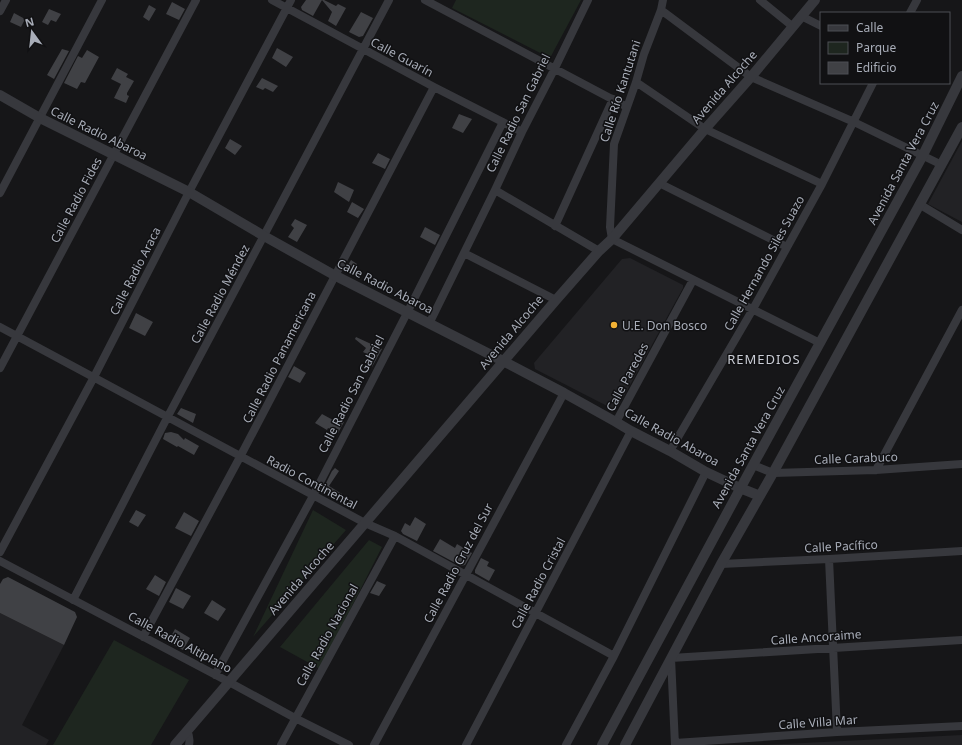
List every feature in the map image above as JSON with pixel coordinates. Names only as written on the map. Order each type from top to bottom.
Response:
[{"type":"street","points":[[0,11],[6,0]]},
{"type":"street","points":[[0,193],[102,0]]},
{"type":"street","name":"Calle Radio Fides","points":[[0,368],[196,0]]},
{"type":"street","name":"Calle Guarín","points":[[272,0],[363,50],[522,132]]},
{"type":"street","name":"Calle Radio Araca","points":[[0,552],[94,377],[189,192],[291,0]]},
{"type":"street","name":"Calle Radio Méndez","points":[[73,600],[389,0]]},
{"type":"street","points":[[425,0],[627,107]]},
{"type":"street","name":"Calle Radio San Gabriel","points":[[429,324],[588,0]]},
{"type":"street","name":"Calle Río Kantutani","points":[[612,239],[610,227],[614,144],[636,82],[644,54],[661,10],[663,0]]},
{"type":"street","points":[[760,0],[792,26]]},
{"type":"street","name":"Avenida Alcoche","points":[[229,682],[503,361],[599,251],[612,239],[815,0]]},
{"type":"street","points":[[911,12],[917,0]]},
{"type":"street","points":[[661,10],[751,77],[854,122],[942,165]]},
{"type":"street","points":[[802,16],[820,25]]},
{"type":"street","name":"Avenida Santa Vera Cruz","points":[[602,745],[740,488],[923,155],[962,76]]},
{"type":"street","points":[[636,82],[705,129],[822,184]]},
{"type":"street","name":"Calle Hernando Siles Suazo","points":[[670,451],[753,309],[822,184],[873,84]]},
{"type":"street","name":"Calle Radio Panamericana","points":[[143,637],[240,457],[334,275],[434,87]]},
{"type":"street","name":"Calle Radio Abaroa","points":[[0,95],[40,118],[189,192],[334,275],[564,393],[706,472],[760,496]]},
{"type":"street","points":[[555,226],[613,99]]},
{"type":"street","name":"Calle Radio San Gabriel","points":[[215,675],[313,496],[503,122]]},
{"type":"street","points":[[625,745],[721,564],[773,473],[962,127]]},
{"type":"street","points":[[659,183],[787,247]]},
{"type":"street","points":[[495,190],[599,251]]},
{"type":"street","points":[[919,204],[962,230]]},
{"type":"street","points":[[612,239],[820,343]]},
{"type":"street","points":[[464,253],[556,300]]},
{"type":"street","name":"Calle Paredes","points":[[616,422],[693,280]]},
{"type":"street","points":[[876,470],[962,310]]},
{"type":"street","name":"Radio Continental","points":[[0,327],[313,496],[365,523],[395,536],[614,656]]},
{"type":"street","name":"Calle Radio Cruz del Sur","points":[[374,745],[564,393]]},
{"type":"street","name":"Calle Radio Cristal","points":[[466,745],[632,431]]},
{"type":"street","name":"Calle Carabuco","points":[[753,465],[773,473],[876,470],[962,464]]},
{"type":"street","points":[[566,745],[614,656],[706,472]]},
{"type":"street","name":"Calle Radio Nacional","points":[[281,745],[395,536]]},
{"type":"street","name":"Calle Pacífico","points":[[721,564],[962,551]]},
{"type":"street","points":[[829,559],[838,732]]},
{"type":"street","name":"Calle Radio Altiplano","points":[[0,561],[295,718],[349,745]]},
{"type":"street","name":"Calle Ancoraime","points":[[671,658],[962,640]]},
{"type":"street","points":[[671,658],[675,744]]},
{"type":"street","points":[[175,745],[229,682]]},
{"type":"street","name":"Calle Villa Mar","points":[[675,744],[838,732],[962,726]]},
{"type":"street","points":[[187,731],[190,740],[188,745]]},
{"type":"shaded area","points":[[962,141],[962,222],[928,204]]},
{"type":"shaded area","name":"U.E. Don Bosco","points":[[630,258],[683,285],[683,288],[618,407],[613,409],[535,369],[534,363],[622,259]]},
{"type":"shaded area","points":[[0,613],[64,645],[22,725],[49,740],[46,745],[0,745]]},
{"type":"shaded area","points":[[962,735],[962,745],[764,745]]},
{"type":"green space","points":[[456,0],[581,0],[550,58],[452,8]]},
{"type":"green space","points":[[313,510],[346,530],[253,637]]},
{"type":"green space","points":[[369,540],[382,547],[320,669],[280,647]]},
{"type":"green space","points":[[114,640],[189,680],[151,745],[53,745]]},
{"type":"building","points":[[306,0],[322,0],[313,16],[302,10],[301,7]]},
{"type":"building","points":[[322,0],[336,6],[338,4],[346,8],[336,26],[328,21],[332,12]]},
{"type":"building","points":[[172,2],[185,9],[179,20],[166,14]]},
{"type":"building","points":[[149,5],[156,9],[149,21],[143,17]]},
{"type":"building","points":[[49,9],[61,14],[56,22],[51,20],[48,25],[42,22]]},
{"type":"building","points":[[361,12],[373,18],[363,36],[359,37],[349,32]]},
{"type":"building","points":[[14,13],[25,19],[21,27],[10,22]]},
{"type":"building","points":[[277,48],[293,57],[286,67],[272,58]]},
{"type":"building","points":[[62,49],[69,51],[54,79],[47,75]]},
{"type":"building","points":[[87,50],[99,57],[85,83],[81,82],[77,89],[64,83],[78,56],[82,58]]},
{"type":"building","points":[[117,68],[128,74],[126,77],[134,81],[127,93],[129,96],[126,103],[114,98],[121,84],[111,79]]},
{"type":"building","points":[[262,78],[278,86],[273,92],[265,88],[263,90],[256,87]]},
{"type":"building","points":[[459,114],[472,119],[463,133],[452,128]]},
{"type":"building","points":[[230,139],[242,146],[235,155],[225,148]]},
{"type":"building","points":[[378,153],[390,159],[385,169],[372,163]]},
{"type":"building","points":[[338,182],[354,190],[349,202],[334,192]]},
{"type":"building","points":[[352,202],[364,209],[358,218],[347,212]]},
{"type":"building","points":[[295,219],[307,225],[297,242],[288,237],[294,228],[291,225]]},
{"type":"building","points":[[425,227],[440,235],[435,245],[420,237]]},
{"type":"building","points":[[351,260],[357,264],[352,274],[347,271],[347,267]]},
{"type":"building","points":[[136,313],[153,322],[145,336],[129,328]]},
{"type":"building","points":[[356,337],[382,349],[372,367],[371,356],[363,352],[366,348],[355,339]]},
{"type":"building","points":[[294,366],[306,373],[300,383],[288,377]]},
{"type":"building","points":[[181,408],[196,414],[193,423],[177,414]]},
{"type":"building","points":[[322,414],[333,420],[335,418],[344,422],[338,433],[328,428],[327,430],[315,423]]},
{"type":"building","points":[[171,432],[178,434],[184,440],[185,438],[199,446],[194,455],[163,439],[165,433]]},
{"type":"building","points":[[335,468],[339,471],[329,486],[342,494],[339,500],[325,492],[323,494],[321,493]]},
{"type":"building","points":[[136,510],[146,515],[138,527],[129,522]]},
{"type":"building","points":[[184,512],[199,521],[191,536],[175,528]]},
{"type":"building","points":[[415,517],[426,524],[417,541],[403,534],[401,531],[405,523],[410,526]]},
{"type":"building","points":[[440,539],[455,548],[457,544],[472,553],[465,565],[461,566],[433,551]]},
{"type":"building","points":[[481,558],[489,562],[487,566],[495,570],[489,581],[475,573]]},
{"type":"building","points":[[155,575],[166,582],[159,596],[146,589]]},
{"type":"building","points":[[8,577],[75,612],[77,617],[64,645],[0,613],[0,584],[3,579]]},
{"type":"building","points":[[377,581],[386,585],[379,596],[370,593]]},
{"type":"building","points":[[176,588],[191,596],[183,609],[169,602]]},
{"type":"building","points":[[212,600],[226,609],[218,621],[204,613]]},
{"type":"building","points":[[175,629],[190,638],[183,650],[168,642]]},
{"type":"place","name":"U.E. Don Bosco","points":[[614,325]]},
{"type":"district","name":"REMEDIOS","points":[[764,359]]}]
